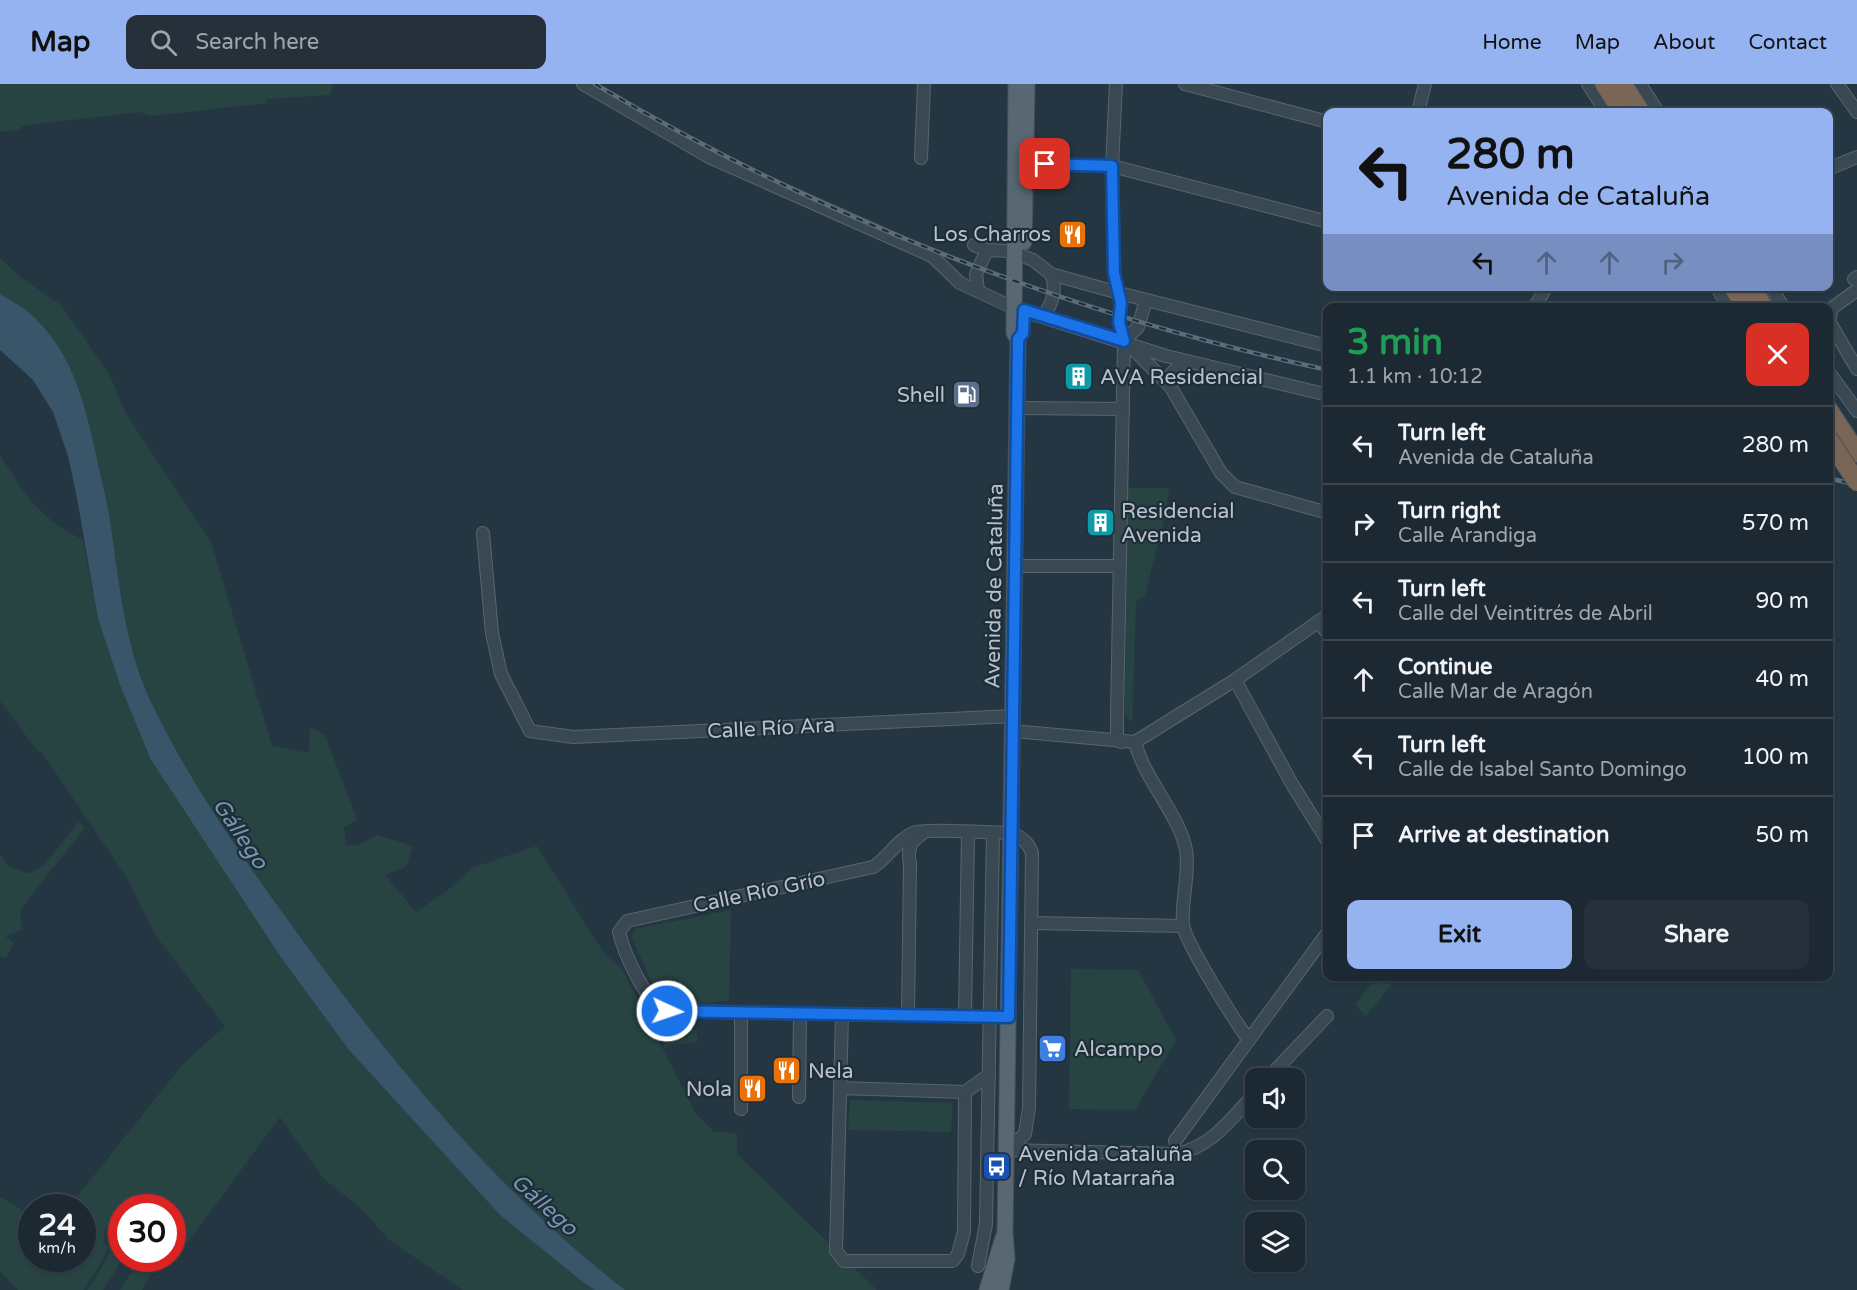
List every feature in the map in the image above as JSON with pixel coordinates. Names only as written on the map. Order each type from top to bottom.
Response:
[{"type":"highway","points":[[1610,86],[1620,108]]},
{"type":"highway","points":[[1610,86],[1636,108]]},
{"type":"highway","points":[[1833,416],[1857,454]]},
{"type":"highway","points":[[1833,446],[1857,482]]},
{"type":"main road","name":"Avenida de Cataluña","points":[[1001,1290],[1007,1259],[1005,1232],[1018,339],[1023,333],[1019,309],[1020,169],[1016,84]]},
{"type":"main road","name":"Avenida de Cataluña","points":[[1020,169],[1027,84]]},
{"type":"main road","name":"Avenida de Cataluña","points":[[987,1290],[1005,1232]]},
{"type":"street","points":[[582,84],[709,157],[932,256],[960,283],[1019,309],[1185,361],[1323,394]]},
{"type":"street","points":[[921,158],[924,84]]},
{"type":"street","points":[[1116,84],[1112,166],[1114,273],[1119,293],[1119,322],[1124,341],[1117,740]]},
{"type":"street","points":[[1185,84],[1323,121]]},
{"type":"street","points":[[1419,108],[1425,84]]},
{"type":"street","points":[[1588,84],[1603,108]]},
{"type":"street","points":[[1640,84],[1655,108]]},
{"type":"street","points":[[1837,84],[1857,112]]},
{"type":"street","points":[[1833,167],[1857,157]]},
{"type":"street","points":[[1020,169],[1112,166],[1323,221]]},
{"type":"street","points":[[974,245],[987,250],[1019,254],[1051,274],[1323,345]]},
{"type":"street","points":[[978,290],[976,274],[987,250]]},
{"type":"street","points":[[1042,315],[1048,310],[1053,297],[1055,282],[1051,274]]},
{"type":"street","points":[[1833,307],[1856,282]]},
{"type":"street","points":[[1124,341],[1138,327],[1146,300]]},
{"type":"street","points":[[1833,328],[1857,369]]},
{"type":"street","points":[[1124,341],[1170,386],[1221,472],[1235,487],[1323,512]]},
{"type":"street","points":[[1170,386],[1172,373],[1185,361]]},
{"type":"street","points":[[1833,378],[1857,411]]},
{"type":"street","points":[[1017,408],[1123,409]]},
{"type":"street","points":[[1833,455],[1848,457],[1857,454]]},
{"type":"street","name":"Calle Río Ara","points":[[483,533],[492,633],[501,674],[530,731],[573,737],[1013,724],[1135,742]]},
{"type":"street","points":[[1015,566],[1119,566]]},
{"type":"street","points":[[1249,1040],[1215,987],[1183,926],[1186,850],[1168,809],[1141,762],[1135,742],[1235,680],[1323,618]]},
{"type":"street","points":[[1235,680],[1292,784],[1323,834]]},
{"type":"street","points":[[908,1014],[909,859],[913,841],[926,832]]},
{"type":"street","name":"Calle Río Grío","points":[[741,1014],[672,1011],[655,1005],[623,946],[619,932],[627,921],[867,868],[890,854],[913,833],[1012,833]]},
{"type":"street","points":[[965,1016],[968,833]]},
{"type":"street","points":[[978,1266],[986,1224],[993,833]]},
{"type":"street","points":[[1007,1150],[1022,1139],[1027,1125],[1033,923],[1032,853],[1026,841],[1012,833]]},
{"type":"street","points":[[890,854],[909,859]]},
{"type":"street","points":[[1033,923],[1183,926]]},
{"type":"street","points":[[1175,1142],[1323,939]]},
{"type":"street","points":[[741,1108],[741,1014],[908,1014],[1009,1017]]},
{"type":"street","points":[[798,1097],[800,1014]]},
{"type":"street","points":[[842,1014],[836,1251],[844,1261],[953,1261],[958,1254],[964,1232],[965,1092]]},
{"type":"street","points":[[1278,1068],[1327,1016]]},
{"type":"street","points":[[840,1088],[965,1092],[989,1075]]},
{"type":"street","points":[[1007,1150],[1176,1154],[1192,1151],[1210,1141],[1245,1104]]},
{"type":"street","points":[[986,1224],[992,1230],[1005,1232]]},
{"type":"green space","points":[[0,84],[333,84],[331,95],[266,99],[267,103],[151,116],[139,112],[21,126],[21,129],[0,132]]},
{"type":"green space","points":[[0,258],[20,277],[61,305],[109,374],[126,414],[211,542],[272,746],[309,753],[310,727],[325,735],[357,820],[344,827],[346,845],[358,845],[377,835],[413,846],[406,867],[385,875],[416,912],[447,891],[472,868],[537,846],[594,938],[607,956],[622,969],[696,1114],[714,1132],[737,1133],[737,1154],[877,1290],[625,1290],[531,1209],[487,1165],[404,1071],[327,973],[235,845],[200,792],[168,737],[144,686],[130,640],[120,592],[107,504],[92,435],[76,381],[48,332],[27,311],[0,294]]},
{"type":"green space","points":[[0,455],[34,504],[55,523],[83,540],[98,619],[120,685],[151,760],[282,959],[349,1050],[500,1215],[595,1290],[463,1290],[389,1240],[360,1207],[324,1179],[280,1117],[186,1245],[186,1194],[108,1194],[108,1225],[103,1242],[108,1247],[96,1271],[96,1194],[79,1194],[183,1064],[225,1026],[156,936],[127,878],[41,751],[38,752],[0,701]]},
{"type":"green space","points":[[1127,488],[1169,488],[1167,506],[1145,595],[1136,602],[1132,723],[1125,714]]},
{"type":"green space","points":[[78,822],[85,828],[29,898],[20,912],[22,930],[5,936],[14,943],[6,958],[0,957],[0,855],[8,866],[30,874],[45,864]]},
{"type":"green space","points":[[731,910],[729,1001],[683,1004],[665,1001],[658,996],[634,943],[632,936],[635,929]]},
{"type":"green space","points":[[1071,969],[1138,970],[1176,1040],[1135,1110],[1069,1109]]},
{"type":"green space","points":[[1373,981],[1390,981],[1391,985],[1366,1016],[1355,1005]]},
{"type":"green space","points":[[696,1029],[698,1041],[664,1047],[662,1036]]},
{"type":"green space","points":[[850,1100],[953,1103],[951,1132],[848,1130]]},
{"type":"green space","points":[[0,1197],[18,1207],[18,1272],[95,1272],[84,1290],[18,1290],[0,1271]]},
{"type":"green space","points":[[108,1257],[108,1272],[115,1272],[103,1290],[88,1290]]},
{"type":"green space","points":[[132,1272],[152,1272],[142,1290],[120,1290]]},
{"type":"water","points":[[0,294],[27,311],[48,332],[76,381],[87,417],[107,504],[124,616],[136,663],[144,686],[168,736],[200,791],[290,923],[404,1071],[487,1165],[531,1209],[625,1290],[595,1290],[500,1215],[349,1050],[282,959],[151,760],[120,685],[98,619],[68,456],[53,412],[33,380],[0,350]]},
{"type":"railway","points":[[595,84],[681,133],[768,177],[858,219],[950,257],[1042,291],[1137,321],[1323,369]]},
{"type":"railway","points":[[1833,479],[1857,485]]},
{"type":"place","name":"Los Charros","points":[[1072,234]]},
{"type":"place","name":"AVA Residencial","points":[[1079,377]]},
{"type":"place","name":"Shell","points":[[966,395]]},
{"type":"place","name":"Residencial Avenida","points":[[1100,523]]},
{"type":"place","name":"Alcampo","points":[[1053,1049]]},
{"type":"place","name":"Nela","points":[[787,1071]]},
{"type":"place","name":"Nola","points":[[753,1089]]},
{"type":"place","name":"Avenida Cataluña / Río Matarraña","points":[[997,1166]]},
{"type":"route","points":[[667,1011],[1009,1017],[1018,339],[1023,333],[1024,310],[1124,341],[1119,322],[1121,303],[1114,273],[1112,166],[1045,164]]},
{"type":"water label","name":"Gállego","points":[[241,833]]},
{"type":"water label","name":"Gállego","points":[[545,1204]]}]
